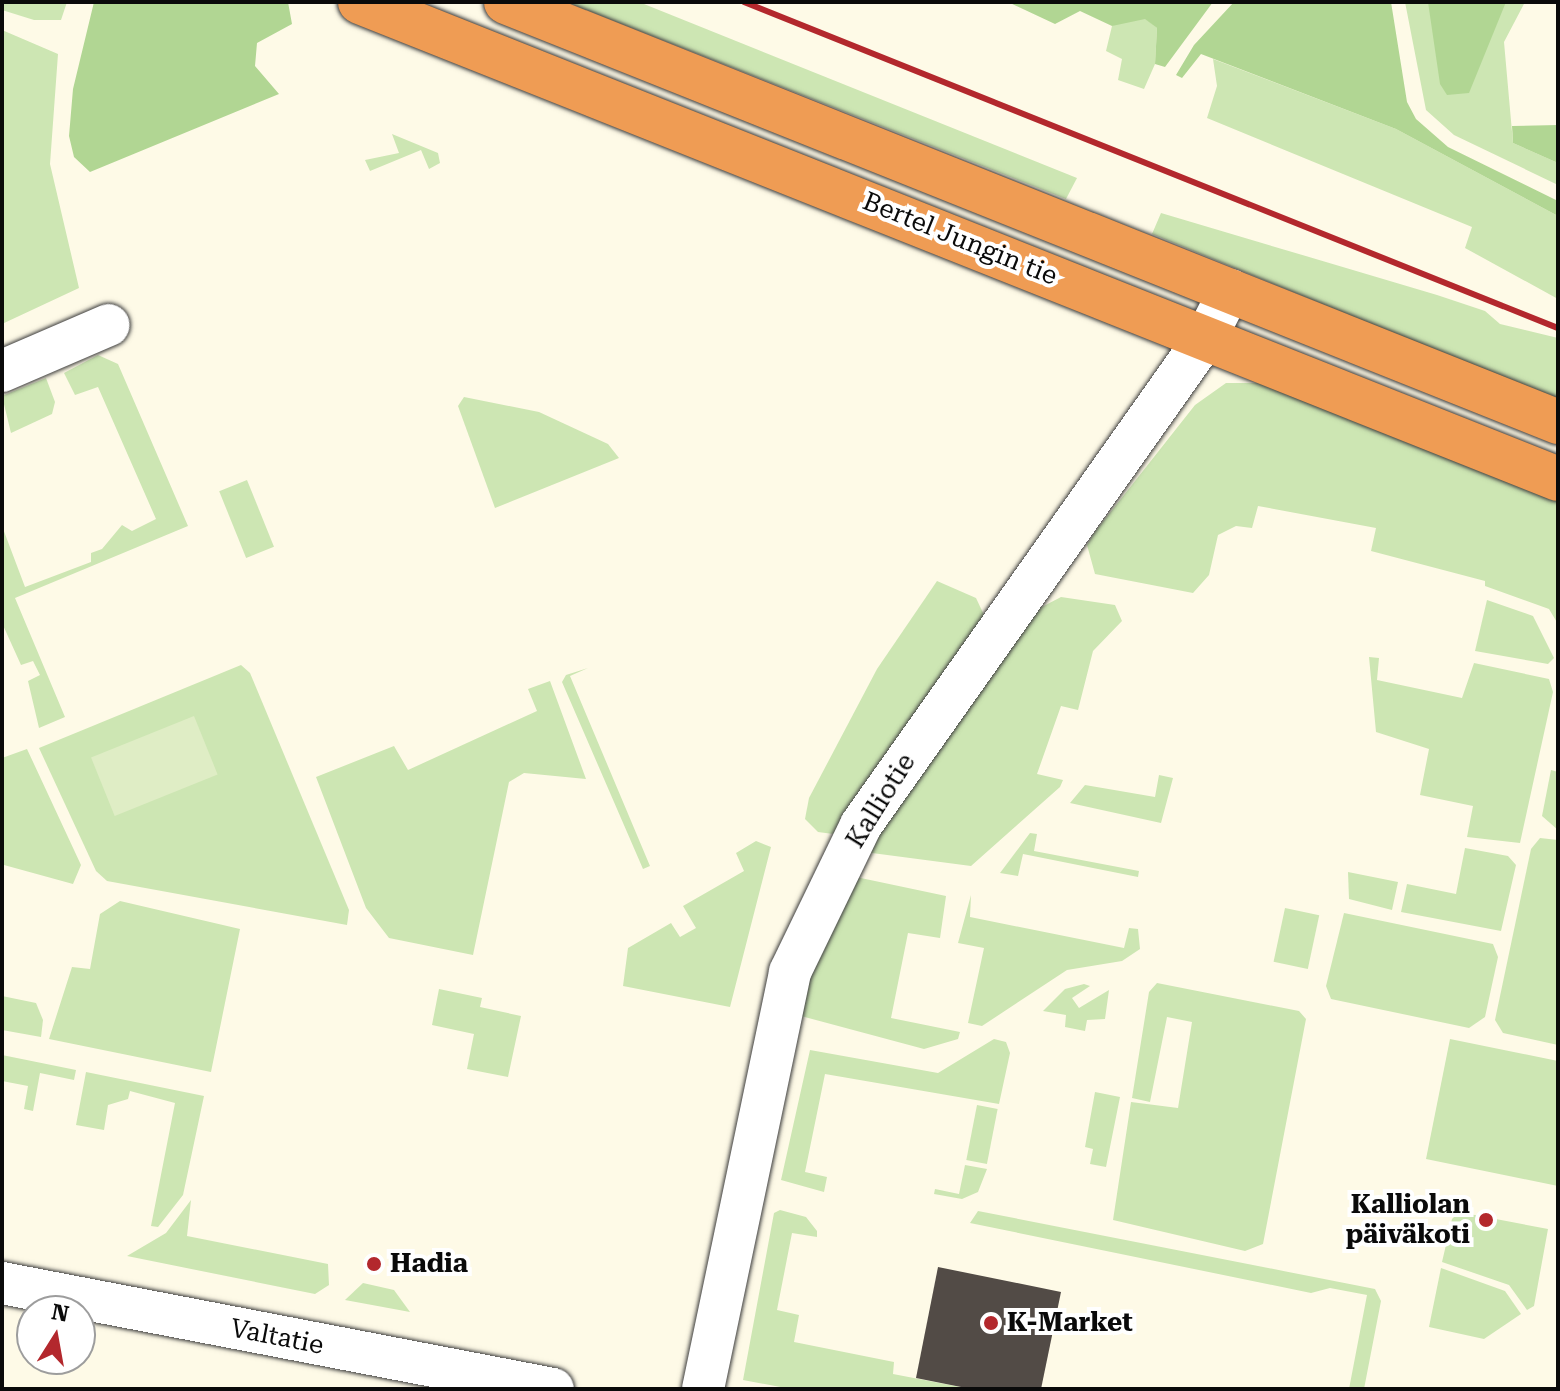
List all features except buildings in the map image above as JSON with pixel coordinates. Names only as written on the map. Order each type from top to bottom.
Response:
[{"type":"highway","name":"Bertel Jungin tie","points":[[360,2],[1558,479]]},
{"type":"highway","name":"Bertel Jungin tie","points":[[506,2],[1558,422]]},
{"type":"street","name":"Kalliotie","points":[[703,1389],[790,972],[861,825],[1206,337],[1230,290]]},
{"type":"street","points":[[2,371],[109,325]]},
{"type":"street","name":"Valtatie","points":[[2,1283],[553,1389]]},
{"type":"green space","points":[[2,2],[67,2],[61,20],[34,20],[2,10]]},
{"type":"green space","points":[[94,2],[288,2],[292,24],[257,43],[255,66],[279,94],[90,172],[74,157],[69,136],[73,89]]},
{"type":"green space","points":[[566,2],[639,2],[1077,178],[1066,199]]},
{"type":"green space","points":[[1008,2],[1213,2],[1165,67],[1155,64],[1157,28],[1145,19],[1112,26],[1080,11],[1055,24]]},
{"type":"green space","points":[[1234,2],[1391,2],[1407,102],[1416,119],[1448,147],[1558,201],[1558,216],[1396,129],[1201,54],[1182,78],[1176,75],[1194,45]]},
{"type":"green space","points":[[1405,2],[1525,2],[1504,42],[1513,143],[1558,163],[1558,185],[1454,135],[1426,110]]},
{"type":"green space","points":[[1428,2],[1506,2],[1469,93],[1447,95],[1440,84]]},
{"type":"green space","points":[[1126,18],[1145,18],[1157,28],[1155,64],[1144,89],[1118,80],[1122,59],[1106,51],[1112,26]]},
{"type":"green space","points":[[2,30],[58,54],[50,164],[79,288],[2,324]]},
{"type":"green space","points":[[1213,59],[1396,129],[1558,216],[1558,299],[1465,248],[1472,227],[1207,118],[1217,86]]},
{"type":"green space","points":[[1558,125],[1558,163],[1513,143],[1512,126]]},
{"type":"green space","points":[[392,134],[438,153],[440,163],[429,169],[421,150],[370,171],[365,160],[399,153]]},
{"type":"green space","points":[[1161,213],[1437,295],[1485,311],[1500,324],[1558,338],[1558,401],[1152,234]]},
{"type":"green space","points":[[98,355],[118,364],[188,526],[15,598],[65,717],[39,728],[28,681],[40,675],[33,661],[21,665],[2,623],[2,526],[25,587],[91,562],[91,553],[102,549],[122,525],[132,531],[156,519],[98,387],[75,395],[64,373]]},
{"type":"green space","points":[[46,378],[55,402],[52,414],[11,433],[2,396]]},
{"type":"green space","points":[[1226,383],[1269,383],[1558,499],[1558,624],[1549,609],[1485,586],[1485,581],[1371,551],[1376,528],[1258,506],[1252,528],[1236,526],[1218,535],[1209,575],[1193,593],[1095,574],[1087,545],[1094,533],[1195,405]]},
{"type":"green space","points":[[464,397],[539,412],[608,444],[619,458],[495,508],[458,406]]},
{"type":"green space","points":[[247,480],[274,547],[246,558],[219,491]]},
{"type":"green space","points":[[937,581],[976,598],[984,615],[833,834],[818,832],[805,819],[809,798],[877,669]]},
{"type":"green space","points":[[1061,597],[1115,605],[1122,621],[1093,651],[1078,710],[1061,706],[1037,774],[1063,780],[1060,787],[971,866],[872,853],[869,847],[1040,608]]},
{"type":"green space","points":[[1487,600],[1533,616],[1554,658],[1548,664],[1475,651]]},
{"type":"green space","points":[[1369,657],[1379,658],[1377,680],[1462,698],[1474,663],[1549,679],[1553,692],[1520,843],[1467,837],[1473,806],[1420,795],[1429,749],[1376,732]]},
{"type":"green space","points":[[241,665],[250,673],[349,910],[347,925],[107,881],[96,871],[39,748]]},
{"type":"green space","points":[[588,668],[570,676],[650,866],[643,869],[562,682],[566,675]]},
{"type":"green space","points":[[550,681],[586,779],[524,773],[509,782],[473,955],[389,938],[366,908],[316,777],[394,746],[408,770],[537,711],[528,689]]},
{"type":"green space","points":[[194,716],[218,774],[115,816],[91,758]]},
{"type":"green space","points":[[27,749],[81,865],[73,884],[4,865],[2,874],[2,758]]},
{"type":"green space","points":[[1551,770],[1558,772],[1558,830],[1542,816]]},
{"type":"green space","points":[[1159,775],[1173,778],[1161,823],[1070,803],[1085,785],[1155,797]]},
{"type":"green space","points":[[1030,833],[1037,834],[1034,851],[1139,871],[1138,877],[1023,854],[1018,876],[1000,873]]},
{"type":"green space","points":[[1540,838],[1558,840],[1558,1045],[1503,1033],[1495,1020],[1531,849]]},
{"type":"green space","points":[[756,841],[771,847],[730,1007],[623,986],[628,948],[671,923],[680,937],[696,928],[683,906],[744,871],[736,853]]},
{"type":"green space","points":[[1465,848],[1508,856],[1516,865],[1501,931],[1401,912],[1407,884],[1456,894]]},
{"type":"green space","points":[[1348,872],[1398,882],[1392,910],[1349,899]]},
{"type":"green space","points":[[856,877],[946,896],[940,938],[908,933],[891,1018],[960,1032],[958,1039],[924,1049],[801,1016],[810,966]]},
{"type":"green space","points":[[971,895],[970,917],[1124,948],[1129,928],[1138,929],[1140,949],[1122,961],[1067,970],[982,1026],[968,1023],[984,948],[958,943]]},
{"type":"green space","points":[[120,901],[240,929],[211,1072],[49,1039],[72,967],[90,969],[100,914]]},
{"type":"green space","points":[[1285,908],[1319,915],[1308,969],[1274,962]]},
{"type":"green space","points":[[1344,913],[1493,944],[1498,957],[1485,1017],[1469,1028],[1331,999],[1326,986]]},
{"type":"green space","points":[[1157,983],[1299,1011],[1306,1019],[1263,1244],[1245,1251],[1113,1220],[1131,1102],[1178,1108],[1192,1022],[1167,1017],[1150,1102],[1132,1098],[1149,992]]},
{"type":"green space","points":[[1084,984],[1090,986],[1072,998],[1079,1008],[1109,990],[1105,1019],[1087,1020],[1085,1031],[1065,1027],[1066,1015],[1043,1011],[1065,989]]},
{"type":"green space","points":[[439,989],[482,998],[480,1007],[521,1016],[508,1077],[467,1069],[474,1034],[432,1025]]},
{"type":"green space","points":[[2,996],[36,1003],[43,1020],[41,1037],[2,1030]]},
{"type":"green space","points":[[994,1039],[1006,1042],[1010,1053],[999,1104],[825,1074],[805,1172],[827,1177],[824,1192],[781,1180],[810,1050],[938,1073]]},
{"type":"green space","points":[[1450,1039],[1558,1061],[1558,1186],[1426,1159]]},
{"type":"green space","points":[[2,1055],[76,1070],[74,1080],[40,1073],[33,1111],[24,1109],[28,1086],[2,1081]]},
{"type":"green space","points":[[86,1072],[204,1096],[183,1195],[158,1227],[151,1226],[175,1103],[130,1091],[128,1099],[108,1105],[104,1130],[76,1125]]},
{"type":"green space","points":[[1095,1092],[1120,1097],[1106,1167],[1090,1164],[1093,1149],[1085,1147]]},
{"type":"green space","points":[[977,1105],[998,1109],[987,1164],[966,1160]]},
{"type":"green space","points":[[965,1165],[987,1169],[978,1192],[962,1199],[934,1194],[935,1189],[959,1194]]},
{"type":"green space","points":[[191,1200],[187,1236],[328,1264],[329,1285],[315,1294],[127,1256],[166,1233]]},
{"type":"green space","points":[[780,1210],[806,1217],[817,1231],[817,1237],[792,1233],[777,1310],[799,1315],[794,1342],[894,1362],[893,1374],[971,1389],[791,1389],[743,1380],[774,1213]]},
{"type":"green space","points":[[978,1211],[1375,1289],[1381,1301],[1364,1389],[1349,1389],[1367,1295],[1330,1288],[1311,1293],[970,1223]]},
{"type":"green space","points":[[1459,1212],[1548,1229],[1534,1306],[1527,1310],[1509,1285],[1442,1262],[1452,1219]]},
{"type":"green space","points":[[1441,1268],[1505,1291],[1521,1314],[1484,1339],[1429,1327]]},
{"type":"green space","points":[[363,1283],[394,1290],[410,1312],[345,1300]]},
{"type":"railway","points":[[744,2],[1558,328]]},
{"type":"place","name":"Kalliolan päiväkoti","points":[[1486,1220]]},
{"type":"place","name":"Hadia","points":[[374,1264]]},
{"type":"place","name":"K-Market","points":[[991,1323]]}]
